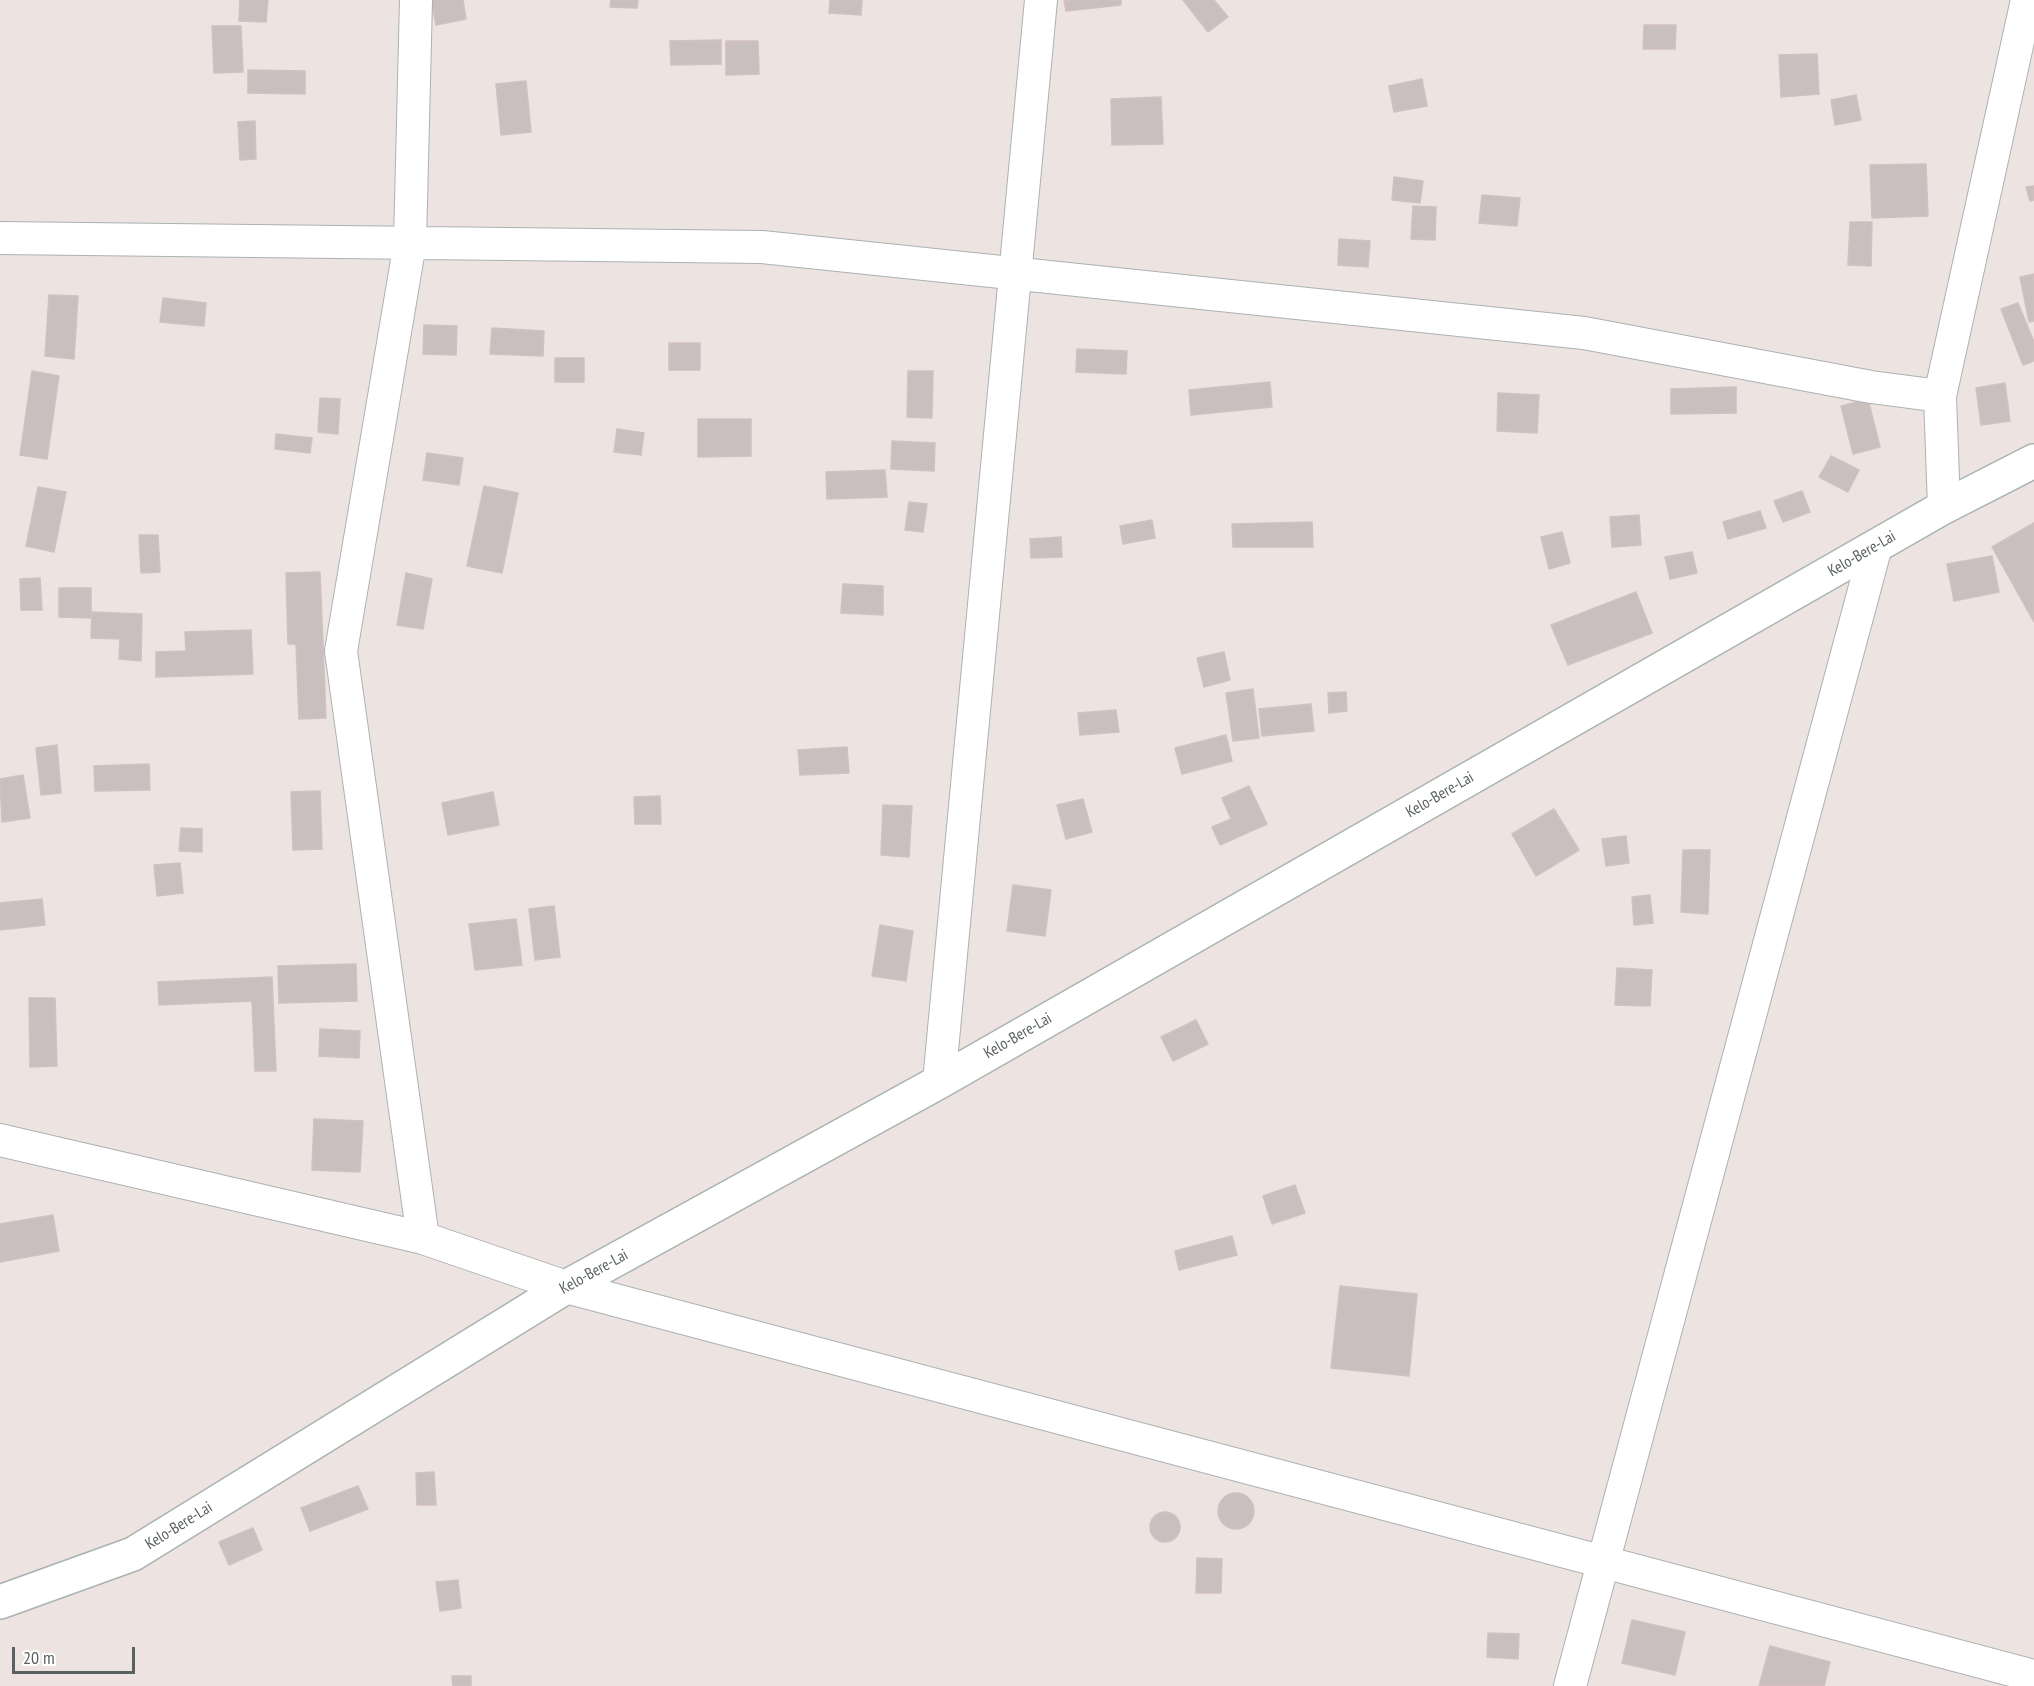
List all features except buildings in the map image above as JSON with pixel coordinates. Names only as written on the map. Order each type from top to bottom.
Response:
[{"type":"main road","name":"Kelo-Bere-Lai","points":[[0,1602],[133,1554],[566,1287],[939,1082],[1944,507],[2034,461]]},
{"type":"street","points":[[416,0],[410,243],[341,651],[423,1238]]},
{"type":"street","points":[[939,1082],[1041,0]]},
{"type":"street","points":[[1944,507],[1940,396],[2027,0]]},
{"type":"street","points":[[0,238],[762,247],[1584,333],[1871,387],[1940,396]]},
{"type":"street","points":[[1570,1686],[1876,546]]},
{"type":"street","points":[[0,1140],[423,1238],[566,1287],[2034,1676]]}]
